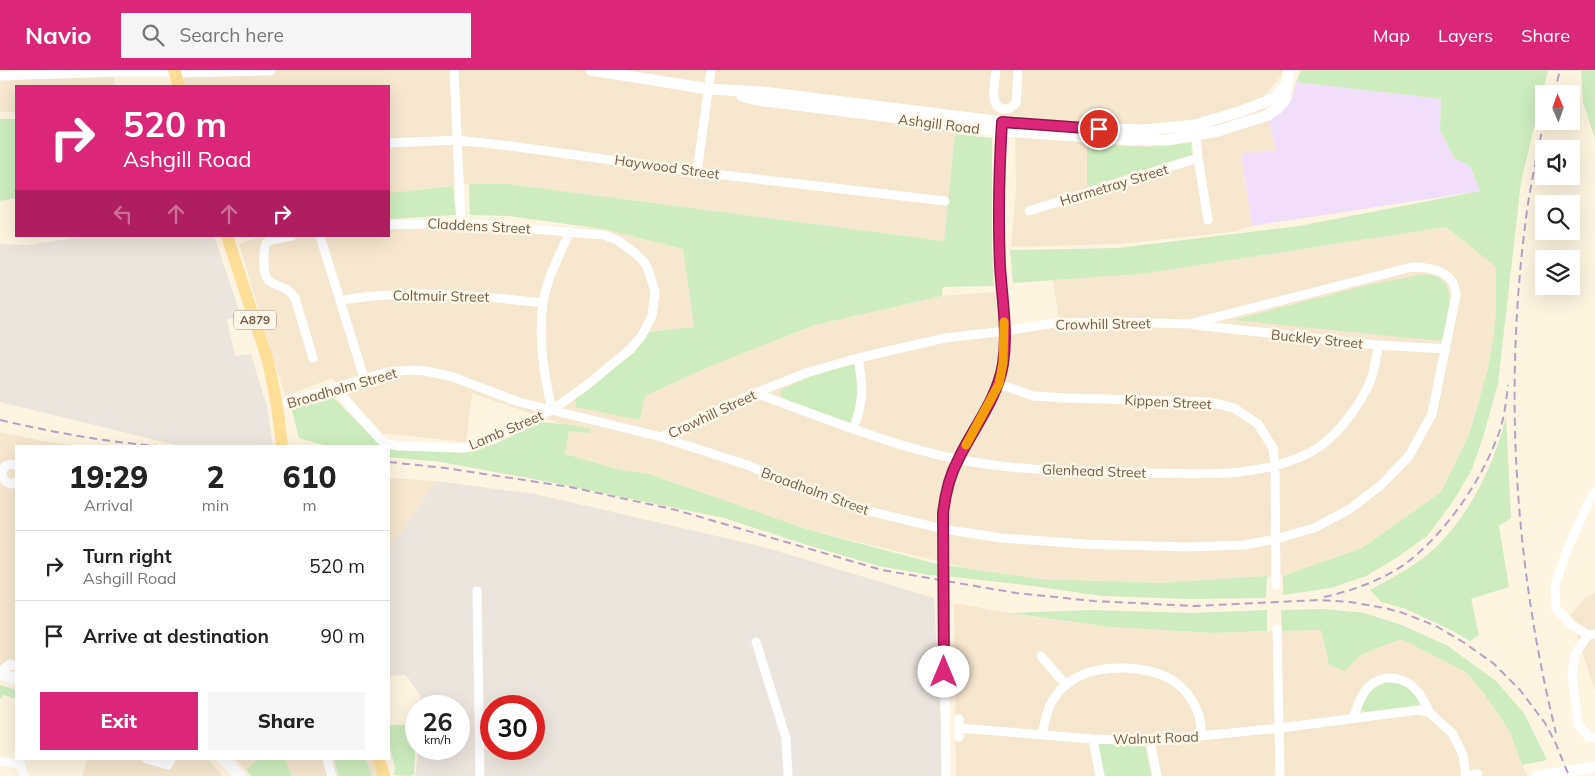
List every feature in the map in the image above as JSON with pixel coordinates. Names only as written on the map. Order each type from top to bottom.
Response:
[{"type":"main road","points":[[174,71],[179,85]]},
{"type":"main road","name":"A879","points":[[227,237],[268,360],[277,405],[282,445]]},
{"type":"main road","points":[[379,760],[384,776]]},
{"type":"street","points":[[0,76],[121,71],[270,70]]},
{"type":"street","points":[[454,70],[461,219]]},
{"type":"street","name":"Ashgill Road","points":[[591,70],[713,89],[763,92],[1002,127],[1134,140],[1167,140],[1196,136],[1268,115],[1277,109],[1285,99],[1289,76]]},
{"type":"street","points":[[697,172],[713,89],[711,70]]},
{"type":"street","points":[[996,70],[995,102],[998,107],[1006,109],[1016,103],[1018,70]]},
{"type":"street","name":"Ashgill Road","points":[[1002,127],[1145,130],[1195,125],[1239,112],[1275,98],[1289,76]]},
{"type":"street","points":[[946,776],[943,529],[945,497],[958,459],[999,384],[1003,363],[1005,331],[999,248],[998,191],[1002,127]]},
{"type":"street","points":[[1196,136],[1208,220]]},
{"type":"street","name":"Haywood Street","points":[[390,143],[457,140],[697,172],[945,201]]},
{"type":"street","name":"Harmetray Street","points":[[1030,211],[1198,158]]},
{"type":"street","name":"Claddens Street","points":[[390,224],[461,219],[604,235],[617,240],[645,263],[655,292],[652,316],[642,337],[587,386],[552,410]]},
{"type":"street","points":[[552,410],[543,367],[543,302],[552,272],[570,231]]},
{"type":"street","points":[[287,237],[271,240],[265,245],[264,274],[268,281],[288,291],[295,298],[312,358]]},
{"type":"street","points":[[320,237],[364,378]]},
{"type":"street","name":"Crowhill Street","points":[[662,437],[755,393],[806,372],[945,338],[1055,324],[1090,322],[1189,324],[1412,267],[1428,267],[1444,273],[1453,283],[1456,296],[1446,349]]},
{"type":"street","name":"Coltmuir Street","points":[[340,301],[350,298],[406,294],[453,294],[543,302]]},
{"type":"street","name":"Buckley Street","points":[[1189,324],[1379,345],[1446,349]]},
{"type":"street","name":"Glenhead Street","points":[[755,393],[914,449],[958,459],[1055,471],[1209,474],[1247,472],[1275,466],[1310,452],[1334,434],[1355,410],[1371,379],[1379,345]]},
{"type":"street","name":"Broadholm Street","points":[[277,405],[364,378],[399,371],[432,372],[458,379],[519,402],[662,437],[747,465],[852,507],[943,529],[1010,538],[1084,544],[1178,547],[1244,545],[1276,539],[1314,528],[1350,509],[1382,485],[1409,456],[1432,414],[1446,349]]},
{"type":"street","points":[[853,429],[860,412],[862,384],[858,358]]},
{"type":"street","name":"Kippen Street","points":[[999,384],[1033,396],[1209,402],[1234,408],[1258,424],[1272,448],[1275,466],[1276,585]]},
{"type":"street","name":"Lamb Street","points":[[335,388],[379,438],[385,443],[398,446],[466,448],[552,410]]},
{"type":"street","points":[[15,466],[11,464],[5,466],[1,474],[6,482],[12,484],[15,482]]},
{"type":"street","points":[[1595,492],[1567,550],[1555,585],[1556,609],[1572,625],[1591,634],[1575,654],[1572,674],[1578,724],[1589,737],[1595,738]]},
{"type":"street","points":[[477,591],[480,776]]},
{"type":"street","points":[[1277,629],[1280,776]]},
{"type":"street","points":[[756,642],[786,738],[788,776]]},
{"type":"street","points":[[1040,656],[1066,685]]},
{"type":"street","points":[[15,666],[10,664],[0,673],[15,679]]},
{"type":"street","points":[[1042,735],[1051,705],[1066,685],[1085,673],[1107,668],[1146,669],[1177,683],[1186,692],[1199,715],[1202,736]]},
{"type":"street","points":[[1353,718],[1365,692],[1372,684],[1383,679],[1403,680],[1420,693],[1430,713],[1452,733],[1463,756],[1465,776],[1478,774]]},
{"type":"street","name":"Walnut Road","points":[[959,728],[1093,739],[1150,741],[1280,728],[1418,710],[1430,713]]},
{"type":"street","points":[[1093,739],[1100,776]]},
{"type":"street","points":[[1150,741],[1157,776]]},
{"type":"street","points":[[150,760],[168,765],[170,760]]},
{"type":"street","points":[[224,760],[237,775]]},
{"type":"street","points":[[327,760],[332,776]]},
{"type":"street","points":[[0,762],[20,764],[24,776]]},
{"type":"street","points":[[1537,776],[1595,767]]},
{"type":"shaded area","points":[[0,70],[114,70],[115,85],[15,85],[15,112],[0,112]]},
{"type":"shaded area","points":[[181,70],[1282,70],[1281,76],[1263,97],[1276,151],[1241,154],[1252,226],[1232,232],[1118,244],[1011,247],[1016,192],[1015,129],[956,119],[945,241],[508,184],[469,184],[390,193],[390,85],[186,85]]},
{"type":"shaded area","points":[[1296,82],[1441,99],[1440,130],[1454,158],[1470,166],[1480,191],[1252,226],[1241,153],[1276,151],[1269,121],[1287,107],[1292,99]]},
{"type":"shaded area","points":[[430,218],[603,229],[683,249],[694,327],[641,333],[596,378],[640,420],[645,396],[713,365],[815,325],[942,296],[995,292],[999,328],[1060,326],[1053,280],[1141,274],[1446,227],[1496,267],[1496,311],[1487,372],[1469,435],[1441,492],[1362,548],[1283,576],[1160,583],[1041,579],[970,569],[806,529],[649,474],[621,470],[565,454],[570,427],[472,393],[466,442],[382,433],[332,378],[285,396],[239,244],[261,237],[390,237],[390,222]]},
{"type":"shaded area","points":[[78,237],[214,237],[241,316],[227,320],[235,356],[251,354],[267,407],[273,445],[176,445],[0,402],[0,244],[29,245]]},
{"type":"shaded area","points":[[0,432],[72,445],[15,445],[15,672],[0,667]]},
{"type":"shaded area","points":[[390,478],[436,481],[390,549]]},
{"type":"shaded area","points":[[436,481],[535,494],[760,546],[934,598],[944,776],[415,776],[417,760],[470,760],[470,695],[420,695],[406,675],[390,676],[390,549]]},
{"type":"shaded area","points":[[1595,593],[1595,692],[1571,615],[1585,598]]},
{"type":"shaded area","points":[[954,603],[1026,616],[1111,627],[1212,633],[1321,630],[1329,665],[1401,639],[1466,672],[1483,692],[1510,732],[1527,776],[956,776]]},
{"type":"shaded area","points":[[87,760],[209,760],[223,776],[82,776]]},
{"type":"shaded area","points":[[237,760],[257,760],[246,770]]},
{"type":"shaded area","points":[[285,760],[333,760],[339,776],[292,776]]},
{"type":"shaded area","points":[[366,760],[381,760],[385,776],[371,776]]},
{"type":"green space","points":[[1301,70],[1548,70],[1544,85],[1535,85],[1535,124],[1521,182],[1498,384],[1472,469],[1454,500],[1428,535],[1398,557],[1366,576],[1331,588],[1283,595],[1283,576],[1362,548],[1441,492],[1469,435],[1487,372],[1496,311],[1496,267],[1446,227],[1141,274],[1013,283],[1010,250],[1118,248],[1299,226],[1480,191],[1470,166],[1454,158],[1440,130],[1441,99],[1296,82]]},
{"type":"green space","points":[[1581,70],[1595,70],[1595,139],[1583,102]]},
{"type":"green space","points":[[0,119],[15,119],[15,198],[0,201]]},
{"type":"green space","points":[[955,134],[992,138],[994,286],[943,287],[942,296],[815,325],[713,365],[645,396],[640,420],[576,407],[575,397],[634,353],[649,332],[694,327],[683,249],[603,229],[508,216],[470,215],[469,184],[508,184],[944,241]]},
{"type":"green space","points":[[1191,143],[1192,155],[1087,187],[1087,145],[1147,147]]},
{"type":"green space","points":[[453,186],[456,215],[390,219],[390,193]]},
{"type":"green space","points":[[1425,274],[1437,277],[1444,282],[1447,289],[1449,306],[1442,341],[1234,320],[1364,286]]},
{"type":"green space","points":[[857,364],[861,383],[853,424],[782,399],[780,390],[827,371]]},
{"type":"green space","points":[[331,395],[380,445],[324,445],[299,438],[291,407]]},
{"type":"green space","points":[[1506,417],[1511,518],[1499,526],[1509,587],[1471,599],[1479,635],[1470,641],[1406,609],[1381,602],[1370,590],[1423,558],[1451,530],[1481,485],[1495,452]]},
{"type":"green space","points":[[540,422],[572,425],[591,429],[589,433],[569,431],[565,454],[621,470],[649,474],[806,529],[933,563],[1041,579],[1160,583],[1267,576],[1266,598],[1190,599],[1102,596],[1033,586],[929,575],[878,566],[724,518],[441,462],[390,457],[390,449],[463,453],[495,444]]},
{"type":"green space","points":[[1325,609],[1364,613],[1402,625],[1448,646],[1496,681],[1524,713],[1547,760],[1522,765],[1510,732],[1483,692],[1466,672],[1401,639],[1360,655],[1345,671],[1329,665],[1321,630],[1282,631],[1281,610]]},
{"type":"green space","points":[[1091,610],[1192,613],[1267,610],[1267,631],[1212,633],[1110,627],[1009,613]]},
{"type":"green space","points":[[1389,681],[1406,685],[1422,701],[1418,706],[1366,712],[1361,708],[1371,691]]},
{"type":"green space","points":[[0,685],[15,690],[15,699],[4,695],[0,699]]},
{"type":"green space","points":[[390,725],[405,725],[405,760],[415,760],[414,775],[394,775],[395,768],[390,748]]},
{"type":"green space","points":[[1097,744],[1145,745],[1151,776],[1105,776]]},
{"type":"green space","points":[[257,760],[285,760],[292,776],[251,776],[246,770]]},
{"type":"green space","points":[[334,760],[366,760],[372,776],[339,776]]},
{"type":"railway","points":[[1556,85],[1560,70]]},
{"type":"railway","points":[[1542,130],[1527,213],[1519,289],[1515,353],[1515,417],[1517,481],[1531,608],[1556,733]]},
{"type":"railway","points":[[1324,597],[1345,592],[1396,570],[1419,552],[1447,523],[1471,490],[1490,455],[1501,425],[1508,385]]},
{"type":"railway","points":[[0,420],[79,436],[148,445]]},
{"type":"railway","points":[[390,462],[445,468],[570,487],[676,510],[882,570],[1016,593],[1094,601],[1194,606],[1319,600],[1350,602],[1385,608],[1436,626],[1493,663],[1520,690],[1545,723],[1569,776]]},
{"type":"slow traffic","points":[[966,445],[999,384],[1003,363],[1004,322]]},
{"type":"route","points":[[944,672],[943,514],[945,497],[958,459],[999,384],[1003,363],[1005,331],[1001,282],[998,191],[1002,122],[1099,129]]}]
